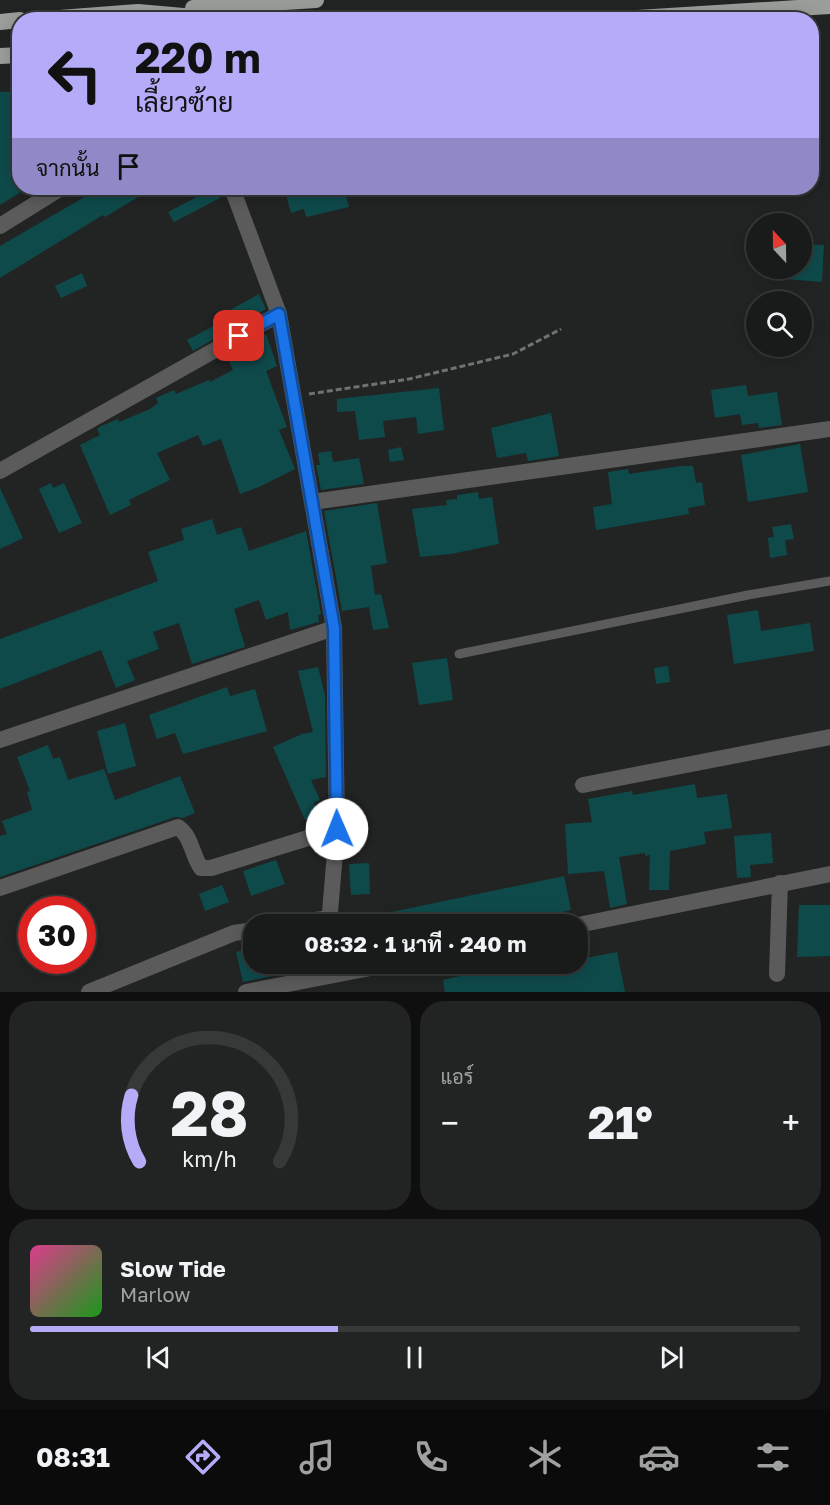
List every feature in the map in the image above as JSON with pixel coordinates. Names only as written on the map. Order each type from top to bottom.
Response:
[{"type":"highway","points":[[138,12],[316,0]]},
{"type":"highway","points":[[734,12],[830,6]]},
{"type":"street","points":[[0,226],[50,195]]},
{"type":"street","points":[[235,195],[279,314],[334,628],[337,829],[330,914]]},
{"type":"street","points":[[0,471],[279,314]]},
{"type":"street","points":[[312,502],[830,429]]},
{"type":"street","points":[[0,740],[334,628]]},
{"type":"street","points":[[583,785],[830,737]]},
{"type":"street","points":[[0,888],[178,827],[188,834],[194,858],[201,868],[211,868],[337,829]]},
{"type":"street","points":[[588,923],[830,874]]},
{"type":"street","points":[[777,974],[780,883]]},
{"type":"street","points":[[89,992],[234,933],[243,932]]},
{"type":"street","points":[[246,992],[310,974]]},
{"type":"lane","points":[[459,654],[748,595],[830,581]]},
{"type":"path","points":[[293,397],[409,380],[513,354],[561,329]]},
{"type":"building","points":[[12,91],[12,195],[16,195],[0,205],[0,92]]},
{"type":"building","points":[[88,195],[141,195],[105,217],[103,215],[0,278],[0,246]]},
{"type":"building","points":[[201,195],[218,195],[220,198],[174,222],[168,212]]},
{"type":"building","points":[[286,195],[346,195],[349,207],[306,217],[304,209],[291,213]]},
{"type":"building","points":[[812,244],[824,245],[822,282],[785,279],[812,279]]},
{"type":"building","points":[[82,273],[87,286],[61,298],[55,286]]},
{"type":"building","points":[[259,294],[266,309],[193,351],[187,340],[233,316],[230,310]]},
{"type":"building","points":[[266,334],[277,366],[266,371],[287,427],[279,430],[295,469],[240,494],[221,439],[203,446],[198,435],[157,453],[170,480],[129,500],[131,505],[110,515],[80,445],[100,435],[97,429],[99,427],[118,419],[119,422],[150,409],[158,403],[156,398],[174,390],[176,394],[209,380],[210,382],[233,370],[226,356]]},
{"type":"building","points":[[746,385],[748,396],[777,392],[782,425],[759,428],[758,423],[742,425],[740,414],[715,418],[711,390]]},
{"type":"building","points":[[439,388],[444,430],[418,434],[416,417],[383,421],[385,437],[359,440],[355,411],[337,412],[337,399]]},
{"type":"building","points":[[551,413],[559,456],[528,461],[526,453],[497,458],[491,428]]},
{"type":"building","points":[[800,444],[808,492],[748,502],[741,455]]},
{"type":"building","points":[[401,447],[404,460],[390,462],[388,450]]},
{"type":"building","points":[[331,451],[333,462],[359,458],[364,484],[321,490],[316,465],[320,465],[318,453]]},
{"type":"building","points":[[693,466],[696,483],[702,482],[705,505],[688,508],[689,514],[596,530],[593,507],[612,504],[608,472],[628,469],[629,474]]},
{"type":"building","points":[[51,483],[53,488],[64,483],[82,523],[59,533],[39,489]]},
{"type":"building","points":[[0,488],[23,538],[0,549]]},
{"type":"building","points":[[478,492],[479,499],[492,497],[499,544],[451,554],[420,557],[412,509],[447,505],[446,500],[457,499],[457,495]]},
{"type":"building","points":[[377,503],[387,563],[371,566],[375,595],[381,594],[389,628],[373,630],[369,607],[342,611],[324,511]]},
{"type":"building","points":[[212,519],[217,535],[241,527],[249,551],[306,531],[321,614],[318,615],[319,622],[290,630],[288,612],[266,620],[259,600],[234,609],[245,647],[192,664],[179,623],[153,632],[159,649],[127,661],[135,680],[116,688],[101,650],[0,689],[0,639],[158,581],[148,552],[184,540],[181,529]]},
{"type":"building","points":[[791,524],[794,539],[785,540],[787,555],[770,558],[768,538],[774,537],[772,527]]},
{"type":"building","points":[[758,610],[761,631],[810,623],[814,651],[734,664],[727,615]]},
{"type":"building","points":[[447,658],[453,700],[419,705],[412,663]]},
{"type":"building","points":[[668,666],[670,682],[656,684],[654,668]]},
{"type":"building","points":[[318,667],[325,695],[326,777],[311,780],[320,800],[314,803],[318,814],[305,820],[273,747],[302,734],[313,732],[298,671]]},
{"type":"building","points":[[227,687],[230,696],[255,689],[267,731],[183,754],[175,733],[157,739],[149,715]]},
{"type":"building","points":[[125,723],[136,766],[108,774],[97,731]]},
{"type":"building","points":[[48,745],[53,759],[60,757],[68,780],[104,769],[115,800],[180,776],[195,813],[183,818],[175,817],[0,877],[0,836],[7,834],[2,821],[32,810],[27,792],[30,791],[17,757]]},
{"type":"building","points":[[695,784],[697,798],[727,794],[732,828],[704,832],[706,844],[670,851],[669,890],[649,890],[650,855],[645,856],[645,853],[619,857],[627,904],[610,908],[604,871],[568,874],[565,824],[592,822],[588,799],[632,791],[633,795]]},
{"type":"building","points":[[771,833],[773,863],[750,865],[751,877],[737,878],[734,836]]},
{"type":"building","points":[[276,860],[285,884],[251,896],[243,871]]},
{"type":"building","points":[[369,863],[370,894],[351,895],[349,864]]},
{"type":"building","points":[[564,876],[571,910],[552,914],[382,914]]},
{"type":"building","points":[[222,885],[229,902],[205,911],[199,894]]},
{"type":"building","points":[[799,905],[830,905],[830,956],[797,957]]},
{"type":"building","points":[[243,950],[243,974],[282,974],[243,982],[236,952]]},
{"type":"building","points":[[617,952],[625,992],[445,992],[443,980],[468,974],[482,974],[482,976],[489,974],[588,974],[588,958]]},
{"type":"route","points":[[239,336],[279,314],[334,628],[337,829]]}]
